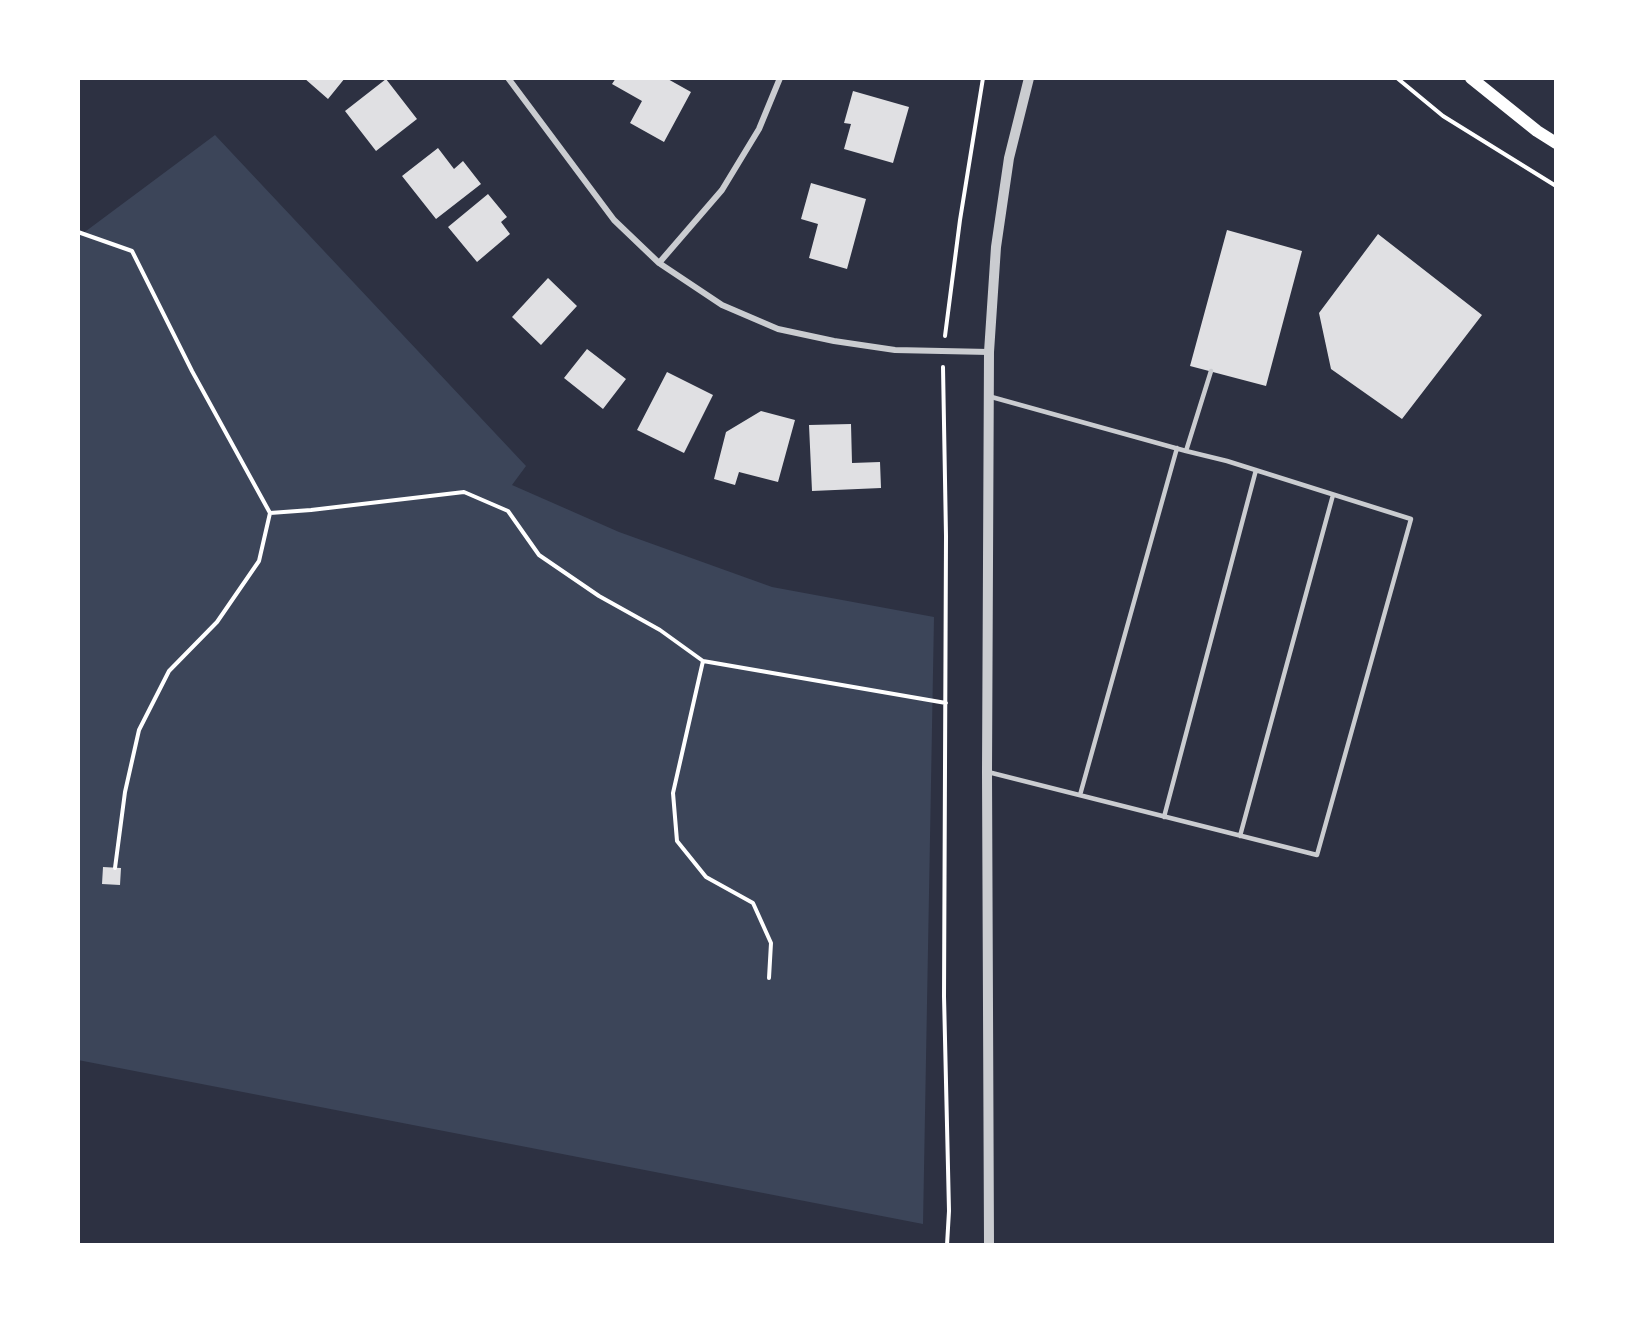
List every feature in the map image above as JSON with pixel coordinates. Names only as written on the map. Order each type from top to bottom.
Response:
[{"type":"main road","points":[[1471,78],[1537,131],[1556,142]]},
{"type":"street","points":[[508,78],[614,220],[659,264],[722,305],[778,329],[834,341],[895,350],[989,352]]},
{"type":"street","points":[[659,264],[722,190],[759,129],[780,78]]},
{"type":"street","points":[[989,1245],[987,772],[989,352],[996,247],[1010,158],[1029,78]]},
{"type":"lane","points":[[1186,451],[1211,371]]},
{"type":"lane","points":[[987,772],[1317,855],[1411,519],[1256,470],[988,396]]},
{"type":"lane","points":[[1080,795],[1177,448]]},
{"type":"lane","points":[[1164,817],[1256,470]]},
{"type":"lane","points":[[1240,836],[1333,495]]},
{"type":"path","points":[[947,1245],[949,1211],[944,996],[946,536],[942,351],[983,78]]},
{"type":"path","points":[[1397,78],[1443,116],[1556,186]]},
{"type":"path","points":[[78,232],[132,251],[192,371],[270,513],[258,561],[217,622],[169,671],[139,730],[125,792],[115,868]]},
{"type":"path","points":[[270,513],[464,492],[508,511],[539,555],[598,596],[660,630],[703,661],[946,703]]},
{"type":"path","points":[[703,661],[673,793],[677,841],[706,877],[753,903],[771,943],[769,978]]},
{"type":"shaded area","points":[[215,135],[526,466],[512,485],[619,532],[772,587],[934,617],[923,1224],[78,1060],[78,237]]},
{"type":"building","points":[[304,78],[345,78],[328,99]]},
{"type":"building","points":[[616,78],[666,78],[691,92],[664,142],[630,123],[642,101],[612,84]]},
{"type":"building","points":[[386,79],[417,119],[376,151],[345,111]]},
{"type":"building","points":[[853,91],[909,107],[893,163],[844,149],[851,124],[844,123]]},
{"type":"building","points":[[438,148],[454,169],[463,161],[481,184],[436,219],[402,176]]},
{"type":"building","points":[[811,183],[866,199],[847,269],[809,258],[818,224],[801,219]]},
{"type":"building","points":[[488,194],[507,217],[501,222],[510,234],[477,262],[448,227]]},
{"type":"building","points":[[1227,230],[1302,251],[1266,386],[1190,366]]},
{"type":"building","points":[[1378,234],[1482,315],[1402,419],[1331,369],[1319,313]]},
{"type":"building","points":[[548,278],[577,306],[541,345],[512,317]]},
{"type":"building","points":[[587,349],[626,379],[603,409],[564,378]]},
{"type":"building","points":[[667,372],[713,395],[684,453],[637,430]]},
{"type":"building","points":[[761,411],[795,420],[778,482],[739,472],[735,485],[714,479],[726,432]]},
{"type":"building","points":[[851,424],[852,463],[880,462],[881,488],[812,491],[809,425]]},
{"type":"building","points":[[103,867],[121,868],[120,885],[102,884]]}]
